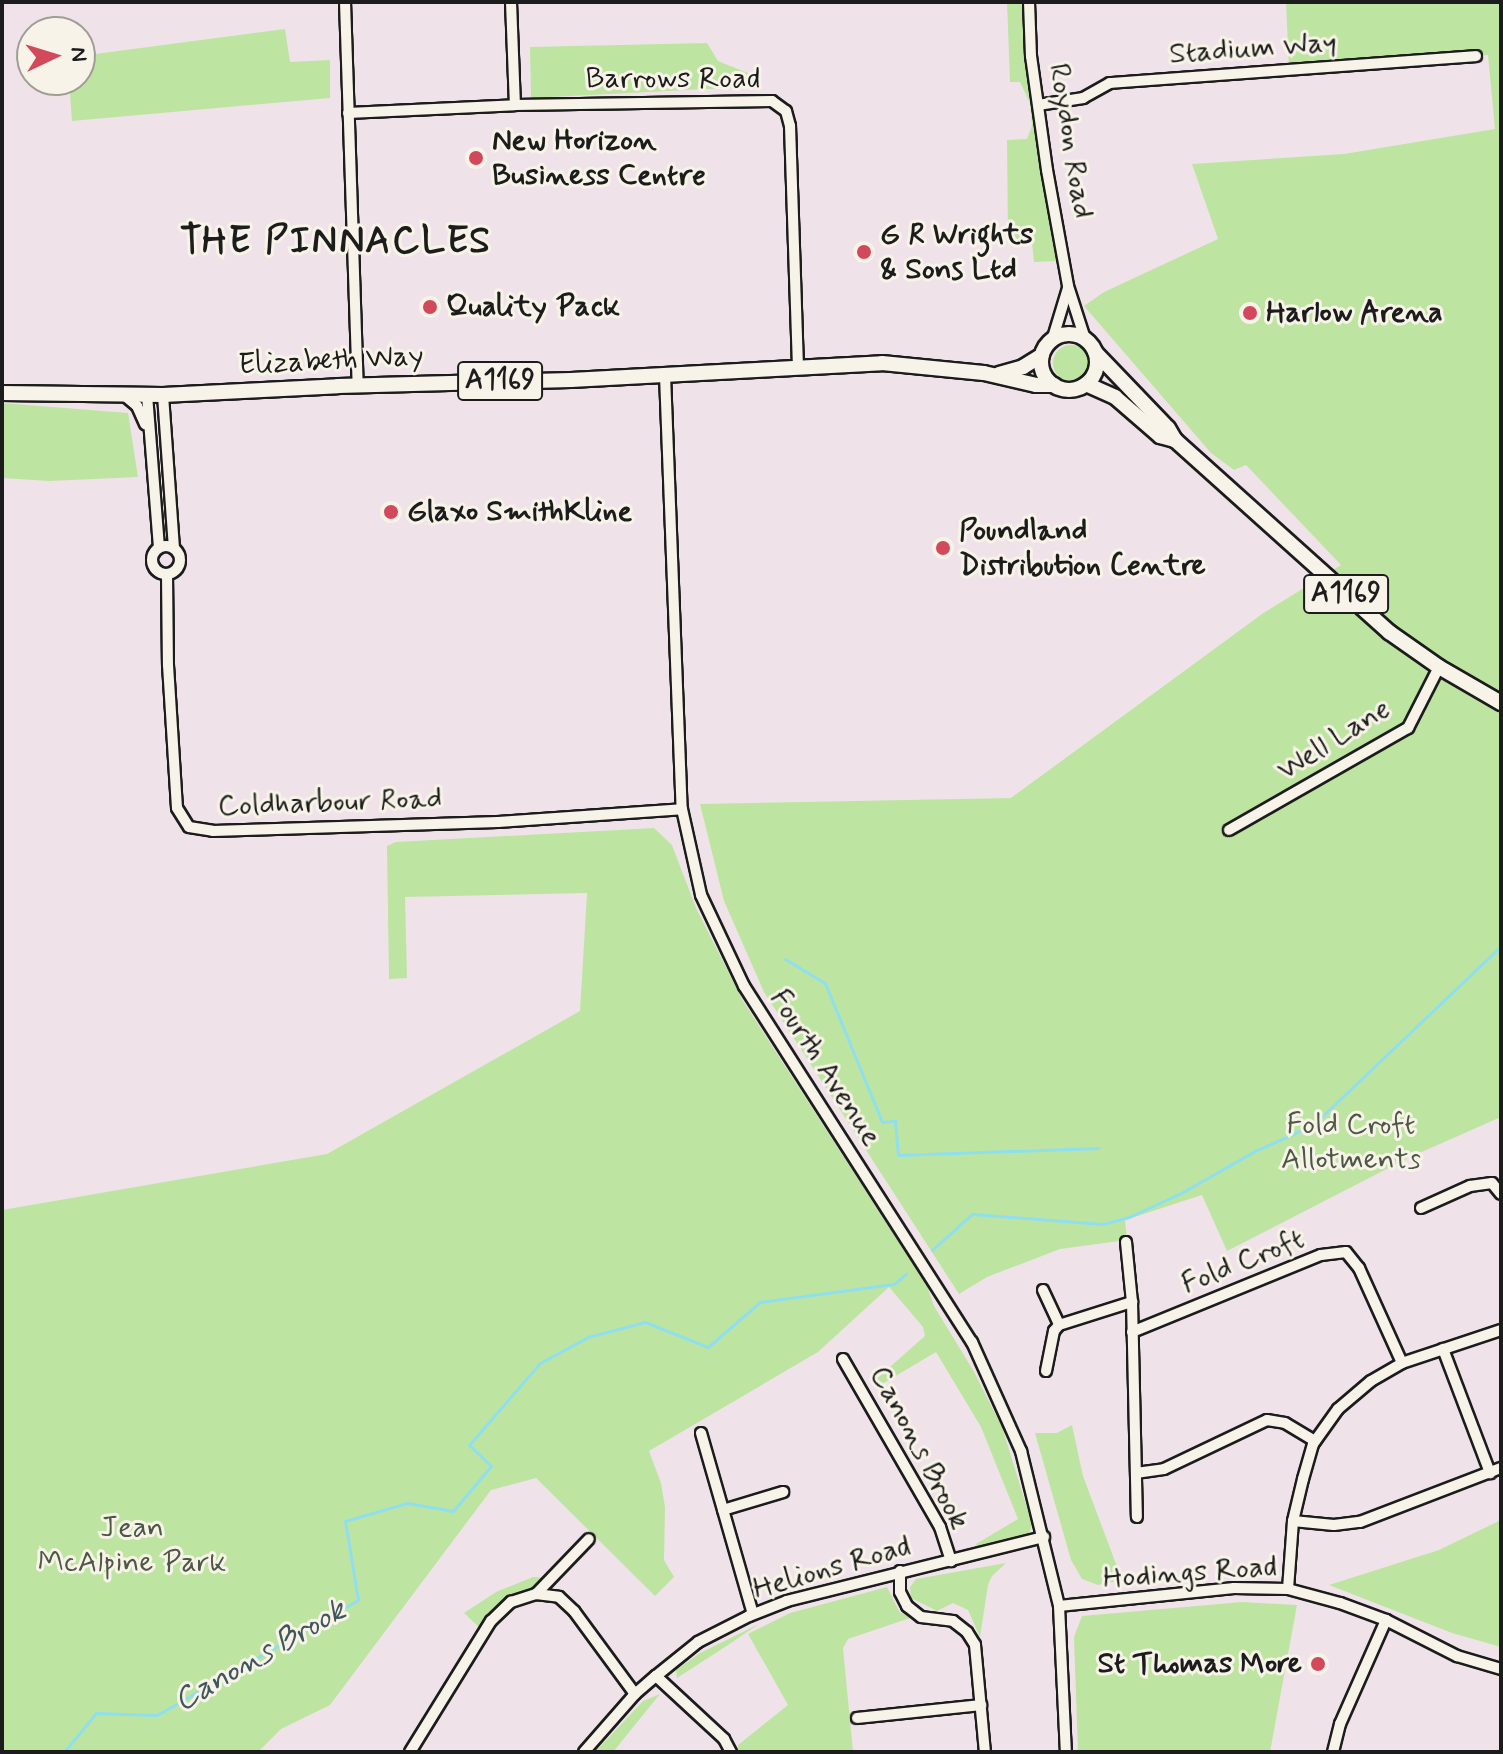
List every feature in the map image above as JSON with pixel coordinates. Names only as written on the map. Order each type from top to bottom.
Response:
[{"type":"main road","points":[[1068,334],[1085,339],[1095,352],[1096,369],[1086,384],[1069,390],[1054,385],[1043,372],[1042,355],[1052,341],[1068,334]]},
{"type":"main road","name":"A1169","points":[[1095,352],[1168,428],[1175,440],[1379,623],[1439,667],[1501,703]]},
{"type":"main road","name":"Elizabeth Way","points":[[997,375],[1023,367],[1042,355]]},
{"type":"main road","name":"Elizabeth Way","points":[[2,393],[163,395],[882,363],[997,375],[1036,385],[1054,385]]},
{"type":"main road","name":"A1169","points":[[1086,384],[1115,397],[1160,436],[1175,440]]},
{"type":"street","points":[[345,2],[358,385]]},
{"type":"street","points":[[511,2],[515,105]]},
{"type":"street","name":"Roydon Road","points":[[1029,2],[1038,105],[1068,286],[1085,339]]},
{"type":"street","name":"Stadium Way","points":[[1038,105],[1083,98],[1110,83],[1476,56]]},
{"type":"street","name":"Barrows Road","points":[[348,113],[756,98],[772,101],[786,111],[790,126],[798,368]]},
{"type":"street","name":"Roydon Road","points":[[1052,341],[1068,286]]},
{"type":"street","name":"Fourth Avenue","points":[[665,375],[682,809],[701,895],[744,986],[972,1342],[1021,1451],[1059,1606],[1066,1752]]},
{"type":"street","name":"Coldharbour Road","points":[[147,395],[159,548],[153,557],[153,565],[167,574]]},
{"type":"street","name":"Coldharbour Road","points":[[163,395],[174,548],[180,563],[175,571],[167,574]]},
{"type":"street","name":"Coldharbour Road","points":[[125,396],[137,406],[151,441]]},
{"type":"street","points":[[159,548],[174,548]]},
{"type":"street","name":"Coldharbour Road","points":[[167,574],[168,665],[177,808],[189,827],[213,831],[498,822],[682,809]]},
{"type":"street","name":"Well Lane","points":[[1229,830],[1408,728],[1439,667]]},
{"type":"street","points":[[1421,1208],[1470,1186],[1492,1183],[1501,1194]]},
{"type":"street","points":[[1126,1242],[1132,1302],[1137,1517]]},
{"type":"street","name":"Fold Croft","points":[[1132,1332],[1321,1255],[1346,1252],[1359,1268],[1402,1363]]},
{"type":"street","points":[[1043,1290],[1059,1325]]},
{"type":"street","points":[[1046,1371],[1054,1331],[1059,1325],[1132,1302]]},
{"type":"street","points":[[1288,1589],[1293,1521],[1315,1441],[1338,1409],[1371,1381],[1402,1363],[1501,1330]]},
{"type":"street","points":[[1293,1521],[1334,1525],[1360,1522],[1495,1470],[1443,1349]]},
{"type":"street","name":"Canons Brook","points":[[843,1359],[940,1527],[951,1561]]},
{"type":"street","points":[[1136,1473],[1164,1469],[1267,1420],[1285,1423],[1315,1441]]},
{"type":"street","points":[[701,1433],[753,1614]]},
{"type":"street","points":[[723,1510],[783,1492]]},
{"type":"street","name":"Helions Road","points":[[584,1752],[635,1694],[656,1676],[698,1642],[753,1614],[787,1601],[900,1571],[1044,1537]]},
{"type":"street","points":[[536,1594],[589,1539]]},
{"type":"street","points":[[900,1571],[900,1592],[907,1606],[921,1617],[953,1621],[967,1632],[975,1645],[985,1752]]},
{"type":"street","name":"Hodings Road","points":[[1059,1606],[1234,1588],[1288,1589],[1386,1620],[1457,1656],[1501,1669]]},
{"type":"street","points":[[410,1752],[491,1621],[511,1602],[536,1594],[559,1597],[574,1611],[635,1694]]},
{"type":"street","points":[[1333,1752],[1340,1724],[1386,1620]]},
{"type":"street","points":[[656,1676],[724,1739],[731,1752]]},
{"type":"street","points":[[857,1718],[981,1705]]},
{"type":"green space","points":[[1007,2],[1024,2],[1058,261],[1034,262],[1032,243],[1008,241],[1007,140],[1027,139],[1032,126],[1030,103],[1020,82],[1010,82]]},
{"type":"green space","name":"Fold Croft Allotments","points":[[1286,2],[1501,2],[1501,1117],[1408,1158],[1227,1251],[1202,1195],[1125,1220],[1127,1240],[1060,1249],[987,1277],[959,1294],[764,992],[724,901],[700,804],[1011,798],[1262,614],[1341,565],[1246,465],[1234,470],[1211,453],[1084,306],[1104,292],[1218,239],[1192,164],[1344,154],[1495,129],[1488,55],[1289,70]]},
{"type":"green space","points":[[285,29],[290,62],[330,60],[330,98],[72,121],[70,96],[96,96],[96,54]]},
{"type":"green space","points":[[707,43],[718,61],[750,74],[746,87],[531,98],[530,47]]},
{"type":"green space","points":[[1071,345],[1084,350],[1089,363],[1084,376],[1071,381],[1058,376],[1053,363],[1058,350]]},
{"type":"green space","points":[[2,403],[128,413],[138,477],[49,481],[2,478]]},
{"type":"green space","name":"Jean McAlpine Park","points":[[654,828],[672,845],[696,908],[743,1001],[927,1286],[934,1306],[973,1370],[1002,1427],[1032,1524],[1029,1535],[977,1547],[976,1544],[1018,1519],[981,1427],[936,1352],[877,1387],[874,1381],[925,1336],[923,1327],[889,1287],[818,1352],[649,1451],[661,1483],[665,1507],[664,1560],[674,1577],[655,1596],[536,1478],[491,1490],[330,1705],[281,1729],[258,1752],[2,1752],[2,1210],[327,1154],[580,1011],[587,893],[405,897],[407,978],[389,979],[387,846],[396,842]]},
{"type":"green space","points":[[1072,1425],[1083,1476],[1122,1580],[1098,1585],[1082,1579],[1071,1560],[1035,1433],[1057,1433]]},
{"type":"green space","points":[[1501,1520],[1501,1647],[1452,1633],[1329,1585],[1439,1550]]},
{"type":"green space","points":[[1006,1563],[992,1576],[988,1585],[980,1637],[968,1610],[953,1603],[937,1611],[911,1598],[910,1587],[916,1579]]},
{"type":"green space","points":[[533,1577],[545,1578],[533,1593],[481,1629],[464,1613],[496,1592]]},
{"type":"green space","points":[[887,1587],[900,1613],[916,1616],[848,1639],[843,1648],[853,1752],[738,1752],[738,1745],[788,1705],[748,1634],[790,1613]]},
{"type":"green space","points":[[1242,1602],[1297,1605],[1270,1752],[1078,1752],[1074,1637],[1082,1616]]},
{"type":"green space","points":[[759,1624],[677,1678],[676,1670],[700,1653]]},
{"type":"green space","points":[[660,1694],[613,1752],[595,1752],[643,1701]]},
{"type":"waterway","name":"Canons Brook","points":[[932,1250],[972,1214],[1103,1224],[1129,1217],[1183,1192],[1255,1151],[1313,1125],[1501,946]]},
{"type":"waterway","points":[[785,959],[825,983],[882,1122],[895,1121],[898,1155],[1099,1148]]},
{"type":"waterway","name":"Canons Brook","points":[[64,1752],[96,1713],[157,1715],[358,1600],[345,1521],[407,1503],[453,1511],[491,1466],[469,1445],[540,1363],[588,1337],[645,1322],[708,1347],[760,1302],[894,1284],[906,1274]]},
{"type":"place","name":"New Horizon Business Centre","points":[[476,158]]},
{"type":"place","name":"G R Wrights & Sons Ltd","points":[[864,252]]},
{"type":"place","name":"Quality Pack","points":[[430,307]]},
{"type":"place","name":"Harlow Arena","points":[[1250,313]]},
{"type":"place","name":"Glaxo SmithKline","points":[[391,512]]},
{"type":"place","name":"Poundland Distribution Centre","points":[[943,548]]},
{"type":"place","name":"St Thomas More","points":[[1318,1664]]},
{"type":"district","name":"THE PINNACLES","points":[[336,242]]}]
